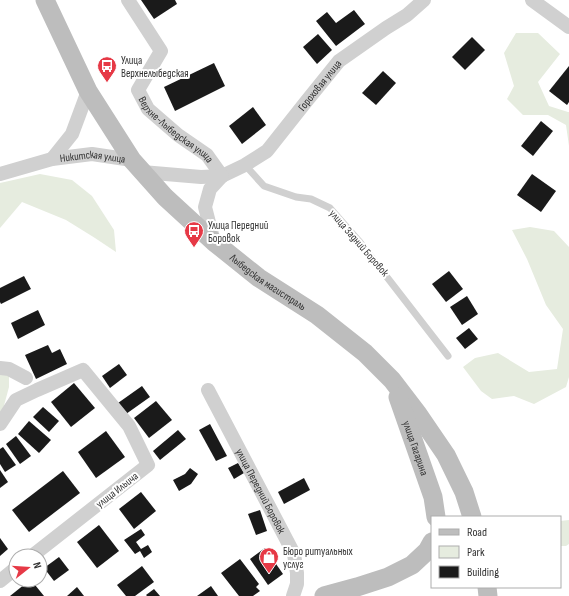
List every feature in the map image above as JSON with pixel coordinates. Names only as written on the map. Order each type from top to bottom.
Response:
[{"type":"main road","name":"Лыбедская магистраль","points":[[45,0],[88,91],[137,166],[165,197],[214,242],[259,278],[317,315],[365,353],[392,380],[418,414],[446,455],[464,492],[472,516]]},
{"type":"main road","name":"улица Гагарина","points":[[392,380],[433,496],[436,516]]},
{"type":"main road","points":[[324,596],[357,587],[388,576],[412,565],[427,551],[431,544]]},
{"type":"street","name":"Верхне-Лыбедская улица","points":[[128,0],[161,51],[138,90],[148,109],[178,135],[207,155],[222,176]]},
{"type":"street","name":"Гороховая улица","points":[[214,242],[205,206],[210,189],[222,176],[267,151],[306,104],[338,61],[407,15],[424,0]]},
{"type":"street","points":[[532,0],[569,27]]},
{"type":"street","name":"Никитская улица","points":[[52,159],[72,134],[88,91]]},
{"type":"street","name":"Никитская улица","points":[[0,174],[52,159],[92,154],[137,166]]},
{"type":"street","name":"Гороховая улица","points":[[137,166],[200,176],[222,176]]},
{"type":"street","points":[[0,368],[9,369],[26,378]]},
{"type":"street","name":"улица Ильича","points":[[0,424],[16,400],[83,370],[129,426],[148,465],[42,548]]},
{"type":"street","name":"улица Передний Боровок","points":[[208,390],[294,554],[297,584],[293,596]]},
{"type":"street","points":[[0,581],[8,574]]},
{"type":"lane","name":"улица Задний Боровок","points":[[245,164],[264,186],[296,197],[311,199],[330,208],[359,241],[448,356]]},
{"type":"green space","points":[[516,33],[538,33],[560,54],[538,82],[549,106],[569,112],[569,146],[566,125],[548,115],[523,115],[507,99],[514,86],[504,53]]},
{"type":"green space","points":[[40,174],[72,180],[92,196],[114,230],[116,252],[66,220],[22,202],[0,228],[0,183]]},
{"type":"green space","points":[[530,227],[554,231],[569,247],[569,377],[566,387],[534,404],[514,396],[492,399],[481,391],[463,367],[475,358],[498,353],[529,372],[557,369],[563,329],[546,305],[527,259],[512,230]]},
{"type":"green space","points":[[0,372],[9,374],[9,387],[0,416]]},
{"type":"green space","points":[[569,520],[569,544],[566,546],[561,546],[561,521]]},
{"type":"building","points":[[141,0],[175,0],[177,4],[154,19]]},
{"type":"building","points":[[354,10],[365,24],[336,46],[316,21],[327,12],[336,23]]},
{"type":"building","points":[[318,34],[332,50],[317,64],[303,47]]},
{"type":"building","points":[[472,37],[485,50],[465,70],[452,57]]},
{"type":"building","points":[[214,63],[225,86],[175,111],[164,87]]},
{"type":"building","points":[[569,66],[569,102],[567,105],[549,91]]},
{"type":"building","points":[[383,71],[396,83],[376,105],[362,93]]},
{"type":"building","points":[[253,107],[266,125],[242,144],[229,126]]},
{"type":"building","points":[[541,121],[553,131],[533,156],[521,146]]},
{"type":"building","points":[[532,174],[556,191],[541,212],[517,195]]},
{"type":"building","points":[[449,271],[463,289],[446,302],[432,284]]},
{"type":"building","points":[[24,276],[31,289],[1,304],[0,288]]},
{"type":"building","points":[[467,296],[478,314],[462,325],[450,307]]},
{"type":"building","points":[[38,310],[45,325],[18,339],[11,323]]},
{"type":"building","points":[[469,328],[478,339],[465,349],[456,338]]},
{"type":"building","points":[[48,345],[52,353],[60,349],[67,364],[36,379],[25,355]]},
{"type":"building","points":[[119,364],[127,375],[110,388],[102,376]]},
{"type":"building","points":[[74,383],[95,408],[71,427],[51,402]]},
{"type":"building","points":[[142,386],[150,397],[126,414],[118,403]]},
{"type":"building","points":[[156,401],[172,420],[149,438],[134,418]]},
{"type":"building","points":[[43,407],[59,421],[49,432],[33,417]]},
{"type":"building","points":[[29,421],[51,440],[39,453],[18,434]]},
{"type":"building","points":[[210,424],[227,456],[216,461],[199,430]]},
{"type":"building","points":[[178,430],[186,439],[160,460],[153,451]]},
{"type":"building","points":[[106,431],[125,457],[96,478],[78,452]]},
{"type":"building","points":[[16,436],[31,456],[20,464],[6,444]]},
{"type":"building","points":[[3,447],[16,465],[5,472],[0,464],[0,449]]},
{"type":"building","points":[[238,463],[244,473],[234,479],[228,468]]},
{"type":"building","points":[[190,468],[198,474],[191,484],[179,491],[173,480],[185,474]]},
{"type":"building","points":[[0,470],[8,482],[0,488]]},
{"type":"building","points":[[63,471],[80,493],[29,532],[12,510]]},
{"type":"building","points":[[304,478],[310,490],[284,504],[278,492]]},
{"type":"building","points":[[141,492],[156,511],[134,529],[119,509]]},
{"type":"building","points":[[260,510],[267,531],[256,535],[248,514]]},
{"type":"building","points":[[99,525],[119,551],[97,568],[77,542]]},
{"type":"building","points":[[141,529],[145,535],[136,542],[141,549],[148,545],[152,552],[144,558],[140,551],[135,554],[124,540]]},
{"type":"building","points":[[0,538],[8,549],[0,556]]},
{"type":"building","points":[[265,548],[283,574],[268,585],[250,559]]},
{"type":"building","points":[[59,557],[69,570],[54,581],[48,573],[48,565]]},
{"type":"building","points":[[240,559],[259,584],[256,587],[260,591],[253,596],[239,596],[221,573]]},
{"type":"building","points":[[142,566],[154,582],[135,596],[126,596],[117,585]]},
{"type":"building","points":[[211,586],[218,596],[197,596]]},
{"type":"building","points":[[77,587],[84,596],[67,596]]},
{"type":"building","points":[[20,588],[38,588],[44,596],[10,596]]},
{"type":"building","points":[[154,589],[160,596],[146,595]]},
{"type":"place","name":"Улица Верхнелыбедская","points":[[107,83]]},
{"type":"place","name":"Улица Передний Боровок","points":[[194,248]]},
{"type":"place","name":"Бюро ритуальных услуг","points":[[269,574]]}]
